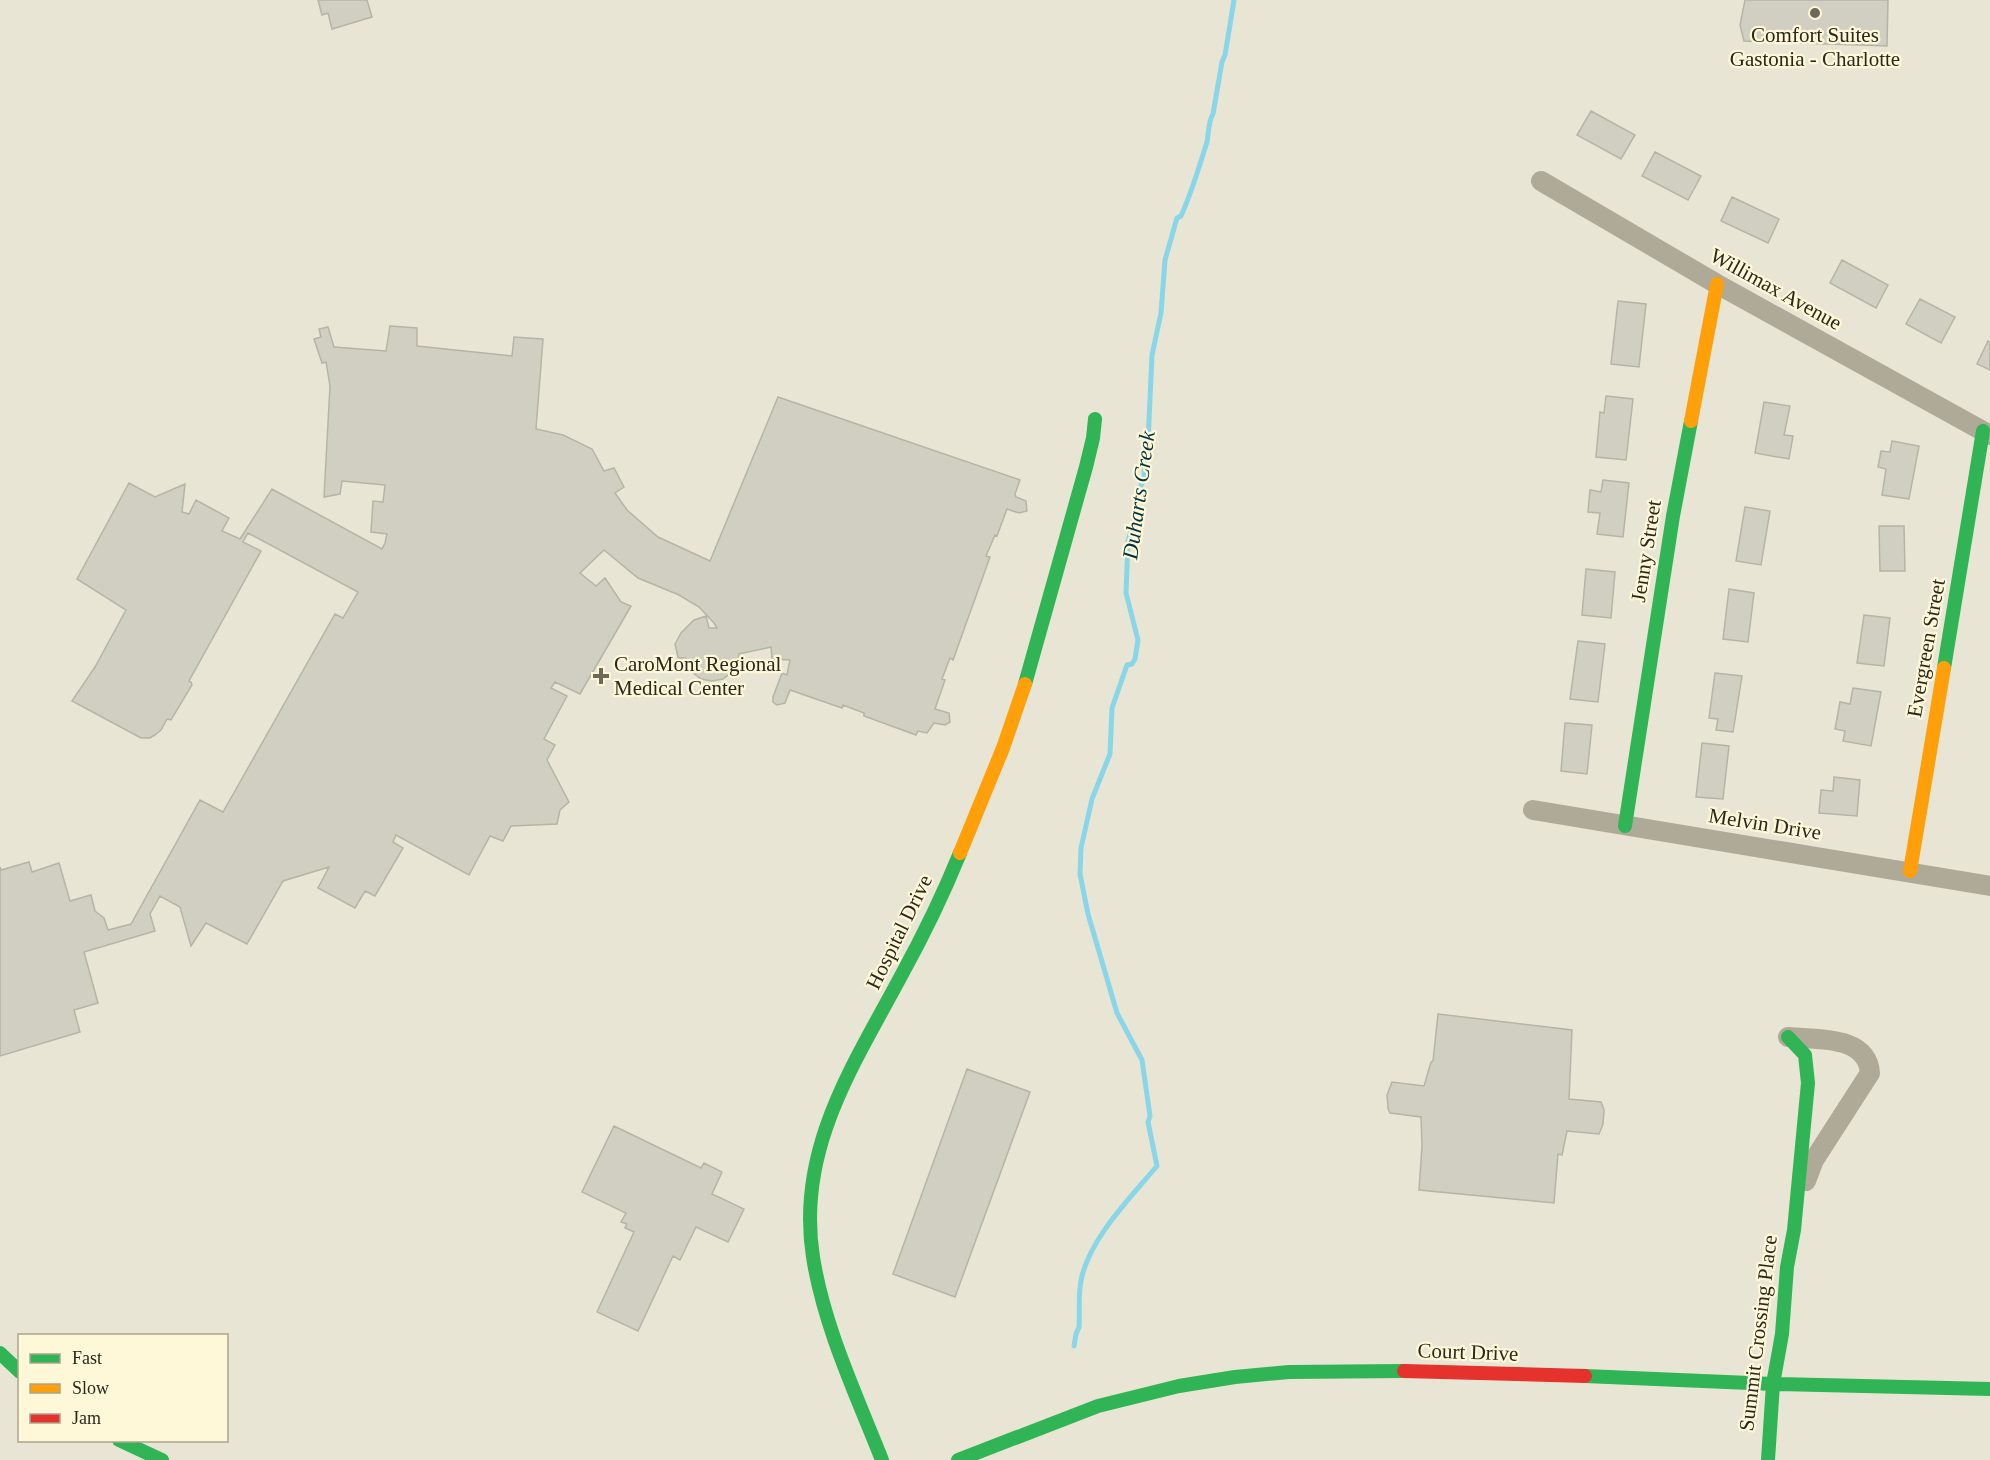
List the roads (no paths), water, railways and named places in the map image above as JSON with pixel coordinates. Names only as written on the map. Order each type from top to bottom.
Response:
[{"type":"street","name":"Willimax Avenue","points":[[1541,181],[1717,284],[1987,433]]},
{"type":"street","name":"Jenny Street","points":[[1625,826],[1673,516],[1717,284]]},
{"type":"street","name":"Hospital Drive","points":[[882,1460],[842,1358],[822,1299],[815,1267],[810,1224],[812,1186],[818,1152],[843,1085],[893,994],[938,904],[1003,748],[1020,700],[1086,467],[1095,419]]},
{"type":"street","name":"Evergreen Street","points":[[1910,871],[1987,433]]},
{"type":"street","name":"Melvin Drive","points":[[1533,810],[1990,886]]},
{"type":"street","name":"Summit Crossing Place","points":[[1788,1037],[1841,1042],[1854,1046],[1869,1061],[1870,1072],[1814,1160],[1795,1212]]},
{"type":"street","name":"Summit Crossing Place","points":[[1768,1460],[1773,1384],[1782,1334],[1787,1267],[1808,1083],[1806,1055],[1788,1037]]},
{"type":"street","points":[[0,1353],[18,1370]]},
{"type":"street","name":"Court Drive","points":[[958,1460],[1098,1406],[1179,1386],[1289,1371],[1393,1371],[1990,1389]]},
{"type":"street","points":[[123,1442],[162,1460]]},
{"type":"waterway","name":"Duharts Creek","points":[[1074,1346],[1079,1327],[1081,1281],[1092,1250],[1123,1205],[1157,1166],[1148,1122],[1150,1116],[1142,1060],[1117,1013],[1088,914],[1080,874],[1081,848],[1092,799],[1110,754],[1112,708],[1127,665],[1132,664],[1135,659],[1138,640],[1126,593],[1128,541],[1144,476],[1145,449],[1148,443],[1152,355],[1161,313],[1165,260],[1177,218],[1181,216],[1189,198],[1207,142],[1234,0]]},
{"type":"place","name":"Comfort Suites Gastonia - Charlotte","points":[[1815,13]]},
{"type":"place","name":"CaroMont Regional Medical Center","points":[[601,676]]}]
